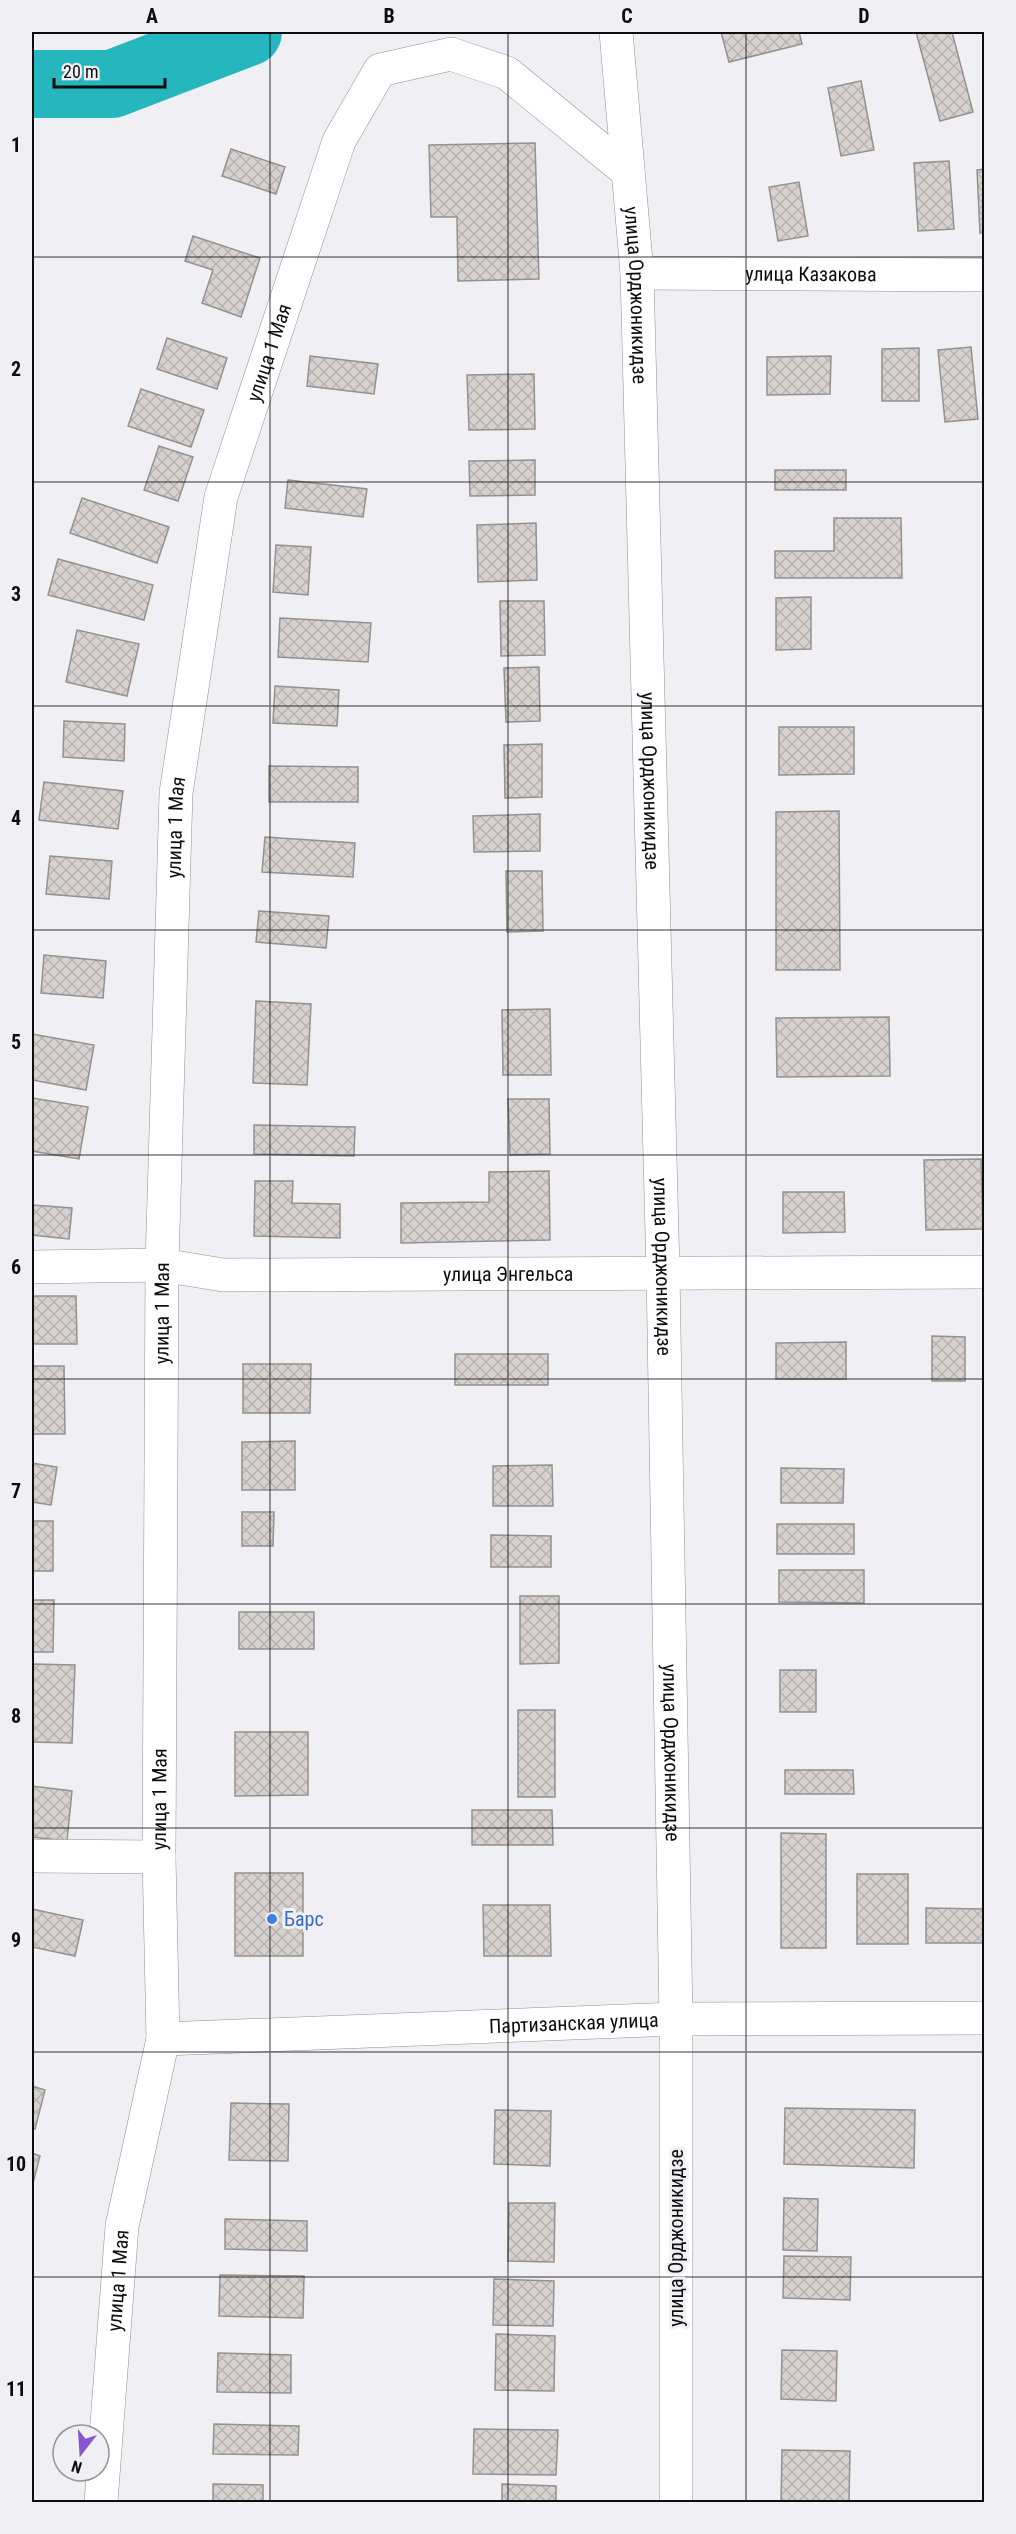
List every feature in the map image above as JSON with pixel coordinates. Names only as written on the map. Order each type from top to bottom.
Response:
[{"type":"street","name":"улица Орджоникидзе","points":[[616,32],[637,273],[663,1272],[676,2019],[676,2502]]},
{"type":"street","name":"улица 1 Мая","points":[[101,2502],[122,2226],[163,2039],[159,1857],[162,1265],[176,793],[221,497],[339,141],[380,70],[451,54],[507,73],[628,172]]},
{"type":"street","name":"улица Казакова","points":[[637,273],[984,275]]},
{"type":"street","name":"улица Энгельса","points":[[32,1267],[162,1265],[223,1275],[984,1272]]},
{"type":"street","points":[[32,1856],[159,1857]]},
{"type":"street","name":"Партизанская улица","points":[[163,2039],[676,2019],[984,2018]]},
{"type":"building","points":[[721,32],[799,32],[802,44],[729,62]]},
{"type":"building","points":[[916,32],[952,32],[973,112],[940,121]]},
{"type":"building","points":[[861,81],[874,150],[841,156],[828,88]]},
{"type":"building","points":[[535,143],[539,279],[458,281],[457,217],[431,217],[429,145]]},
{"type":"building","points":[[231,149],[285,167],[276,194],[222,176]]},
{"type":"building","points":[[949,161],[954,229],[918,231],[914,163]]},
{"type":"building","points":[[984,169],[984,233],[980,233],[977,170]]},
{"type":"building","points":[[799,182],[808,236],[778,241],[769,187]]},
{"type":"building","points":[[193,236],[260,258],[241,317],[202,303],[213,270],[185,261]]},
{"type":"building","points":[[167,338],[227,358],[217,389],[157,369]]},
{"type":"building","points":[[971,347],[978,419],[945,422],[938,350]]},
{"type":"building","points":[[919,348],[919,401],[882,401],[882,349]]},
{"type":"building","points":[[310,356],[378,364],[374,394],[307,386]]},
{"type":"building","points":[[831,356],[830,394],[767,395],[767,357]]},
{"type":"building","points":[[534,374],[535,429],[469,430],[467,375]]},
{"type":"building","points":[[141,389],[204,410],[191,447],[128,426]]},
{"type":"building","points":[[159,446],[193,457],[178,501],[144,490]]},
{"type":"building","points":[[535,460],[535,495],[470,496],[469,461]]},
{"type":"building","points":[[775,470],[846,470],[846,490],[775,490]]},
{"type":"building","points":[[288,480],[367,489],[363,517],[285,508]]},
{"type":"building","points":[[82,498],[169,527],[157,563],[70,533]]},
{"type":"building","points":[[834,518],[901,518],[902,578],[775,578],[775,551],[834,551]]},
{"type":"building","points":[[536,523],[537,580],[478,582],[477,525]]},
{"type":"building","points":[[276,545],[311,547],[308,595],[273,592]]},
{"type":"building","points":[[58,559],[153,585],[144,620],[48,595]]},
{"type":"building","points":[[811,597],[811,649],[776,650],[776,598]]},
{"type":"building","points":[[500,601],[544,601],[545,655],[501,656]]},
{"type":"building","points":[[280,618],[371,623],[368,662],[278,657]]},
{"type":"building","points":[[77,630],[139,644],[127,696],[66,682]]},
{"type":"building","points":[[539,667],[540,721],[506,722],[504,668]]},
{"type":"building","points":[[275,686],[339,690],[337,726],[273,723]]},
{"type":"building","points":[[64,721],[125,724],[124,761],[63,757]]},
{"type":"building","points":[[779,727],[854,727],[854,774],[779,775]]},
{"type":"building","points":[[542,744],[542,797],[505,798],[504,745]]},
{"type":"building","points":[[269,766],[358,767],[358,802],[269,802]]},
{"type":"building","points":[[44,782],[123,791],[118,829],[39,820]]},
{"type":"building","points":[[839,811],[840,970],[776,970],[776,812]]},
{"type":"building","points":[[540,814],[540,851],[474,852],[473,816]]},
{"type":"building","points":[[265,837],[355,843],[353,877],[262,872]]},
{"type":"building","points":[[50,856],[112,861],[109,899],[46,894]]},
{"type":"building","points":[[506,871],[542,871],[543,931],[507,932]]},
{"type":"building","points":[[259,911],[329,916],[326,948],[256,942]]},
{"type":"building","points":[[44,955],[106,961],[103,998],[41,993]]},
{"type":"building","points":[[256,1001],[311,1004],[307,1085],[253,1083]]},
{"type":"building","points":[[550,1009],[551,1075],[503,1075],[502,1010]]},
{"type":"building","points":[[889,1017],[890,1076],[777,1077],[776,1018]]},
{"type":"building","points":[[32,1034],[94,1045],[86,1090],[32,1080]]},
{"type":"building","points":[[32,1098],[88,1107],[79,1159],[32,1151]]},
{"type":"building","points":[[508,1099],[549,1099],[550,1154],[510,1155]]},
{"type":"building","points":[[254,1125],[355,1127],[354,1156],[254,1154]]},
{"type":"building","points":[[981,1159],[983,1229],[926,1230],[924,1160]]},
{"type":"building","points":[[549,1171],[550,1240],[401,1243],[401,1203],[489,1202],[489,1172]]},
{"type":"building","points":[[255,1181],[293,1181],[292,1203],[340,1204],[340,1238],[254,1236]]},
{"type":"building","points":[[783,1192],[844,1192],[845,1232],[783,1233]]},
{"type":"building","points":[[32,1205],[72,1208],[69,1239],[32,1235]]},
{"type":"building","points":[[32,1296],[76,1296],[77,1344],[32,1344]]},
{"type":"building","points":[[932,1336],[965,1337],[965,1381],[932,1381]]},
{"type":"building","points":[[846,1342],[846,1379],[776,1379],[776,1343]]},
{"type":"building","points":[[455,1354],[548,1354],[548,1385],[455,1385]]},
{"type":"building","points":[[243,1364],[311,1364],[310,1413],[243,1413]]},
{"type":"building","points":[[32,1366],[64,1366],[65,1434],[32,1434]]},
{"type":"building","points":[[295,1441],[295,1490],[242,1490],[242,1442]]},
{"type":"building","points":[[32,1463],[57,1467],[51,1505],[32,1502]]},
{"type":"building","points":[[552,1465],[553,1506],[493,1506],[493,1466]]},
{"type":"building","points":[[781,1468],[844,1469],[843,1503],[781,1503]]},
{"type":"building","points":[[242,1512],[274,1512],[273,1546],[242,1546]]},
{"type":"building","points":[[32,1521],[53,1521],[53,1571],[32,1571]]},
{"type":"building","points":[[777,1524],[854,1524],[854,1554],[777,1554]]},
{"type":"building","points":[[491,1535],[551,1536],[551,1567],[491,1567]]},
{"type":"building","points":[[779,1570],[864,1570],[864,1603],[779,1602]]},
{"type":"building","points":[[520,1596],[559,1596],[559,1663],[520,1664]]},
{"type":"building","points":[[32,1600],[54,1600],[53,1652],[32,1652]]},
{"type":"building","points":[[239,1612],[314,1612],[314,1649],[239,1649]]},
{"type":"building","points":[[32,1664],[75,1665],[72,1743],[32,1742]]},
{"type":"building","points":[[780,1670],[816,1670],[816,1712],[780,1712]]},
{"type":"building","points":[[518,1710],[555,1710],[555,1797],[518,1797]]},
{"type":"building","points":[[235,1732],[308,1732],[308,1795],[235,1796]]},
{"type":"building","points":[[785,1770],[853,1770],[854,1794],[785,1794]]},
{"type":"building","points":[[32,1786],[72,1791],[67,1841],[32,1837]]},
{"type":"building","points":[[472,1810],[552,1810],[553,1845],[472,1845]]},
{"type":"building","points":[[781,1833],[826,1834],[826,1948],[781,1948]]},
{"type":"building","points":[[235,1873],[303,1873],[303,1956],[235,1956]]},
{"type":"building","points":[[857,1874],[908,1874],[908,1944],[857,1944]]},
{"type":"building","points":[[483,1905],[550,1905],[551,1956],[484,1956]]},
{"type":"building","points":[[926,1908],[984,1909],[984,1943],[926,1943]]},
{"type":"building","points":[[32,1909],[83,1920],[75,1956],[32,1947]]},
{"type":"building","points":[[32,2086],[45,2090],[35,2129],[32,2128]]},
{"type":"building","points":[[231,2103],[289,2104],[288,2161],[229,2160]]},
{"type":"building","points":[[785,2108],[915,2110],[914,2168],[784,2164]]},
{"type":"building","points":[[495,2110],[551,2111],[550,2166],[494,2164]]},
{"type":"building","points":[[32,2153],[40,2156],[32,2187]]},
{"type":"building","points":[[784,2198],[818,2199],[817,2251],[783,2250]]},
{"type":"building","points":[[509,2203],[555,2203],[554,2262],[508,2261]]},
{"type":"building","points":[[225,2219],[307,2221],[307,2251],[225,2249]]},
{"type":"building","points":[[784,2256],[851,2257],[850,2300],[783,2298]]},
{"type":"building","points":[[220,2275],[304,2276],[303,2318],[219,2316]]},
{"type":"building","points":[[494,2279],[554,2281],[553,2326],[493,2325]]},
{"type":"building","points":[[496,2334],[555,2336],[554,2391],[495,2390]]},
{"type":"building","points":[[782,2350],[837,2351],[836,2401],[781,2399]]},
{"type":"building","points":[[218,2353],[291,2355],[291,2393],[217,2392]]},
{"type":"building","points":[[214,2424],[299,2426],[298,2455],[213,2454]]},
{"type":"building","points":[[474,2429],[558,2430],[556,2475],[473,2474]]},
{"type":"building","points":[[782,2450],[850,2451],[849,2502],[781,2502]]},
{"type":"building","points":[[213,2484],[263,2485],[263,2502],[213,2502]]},
{"type":"building","points":[[502,2484],[556,2486],[556,2502],[502,2502]]},
{"type":"waterway","points":[[32,84],[112,84],[248,32]]},
{"type":"place","name":"Барс","points":[[272,1919]]}]
